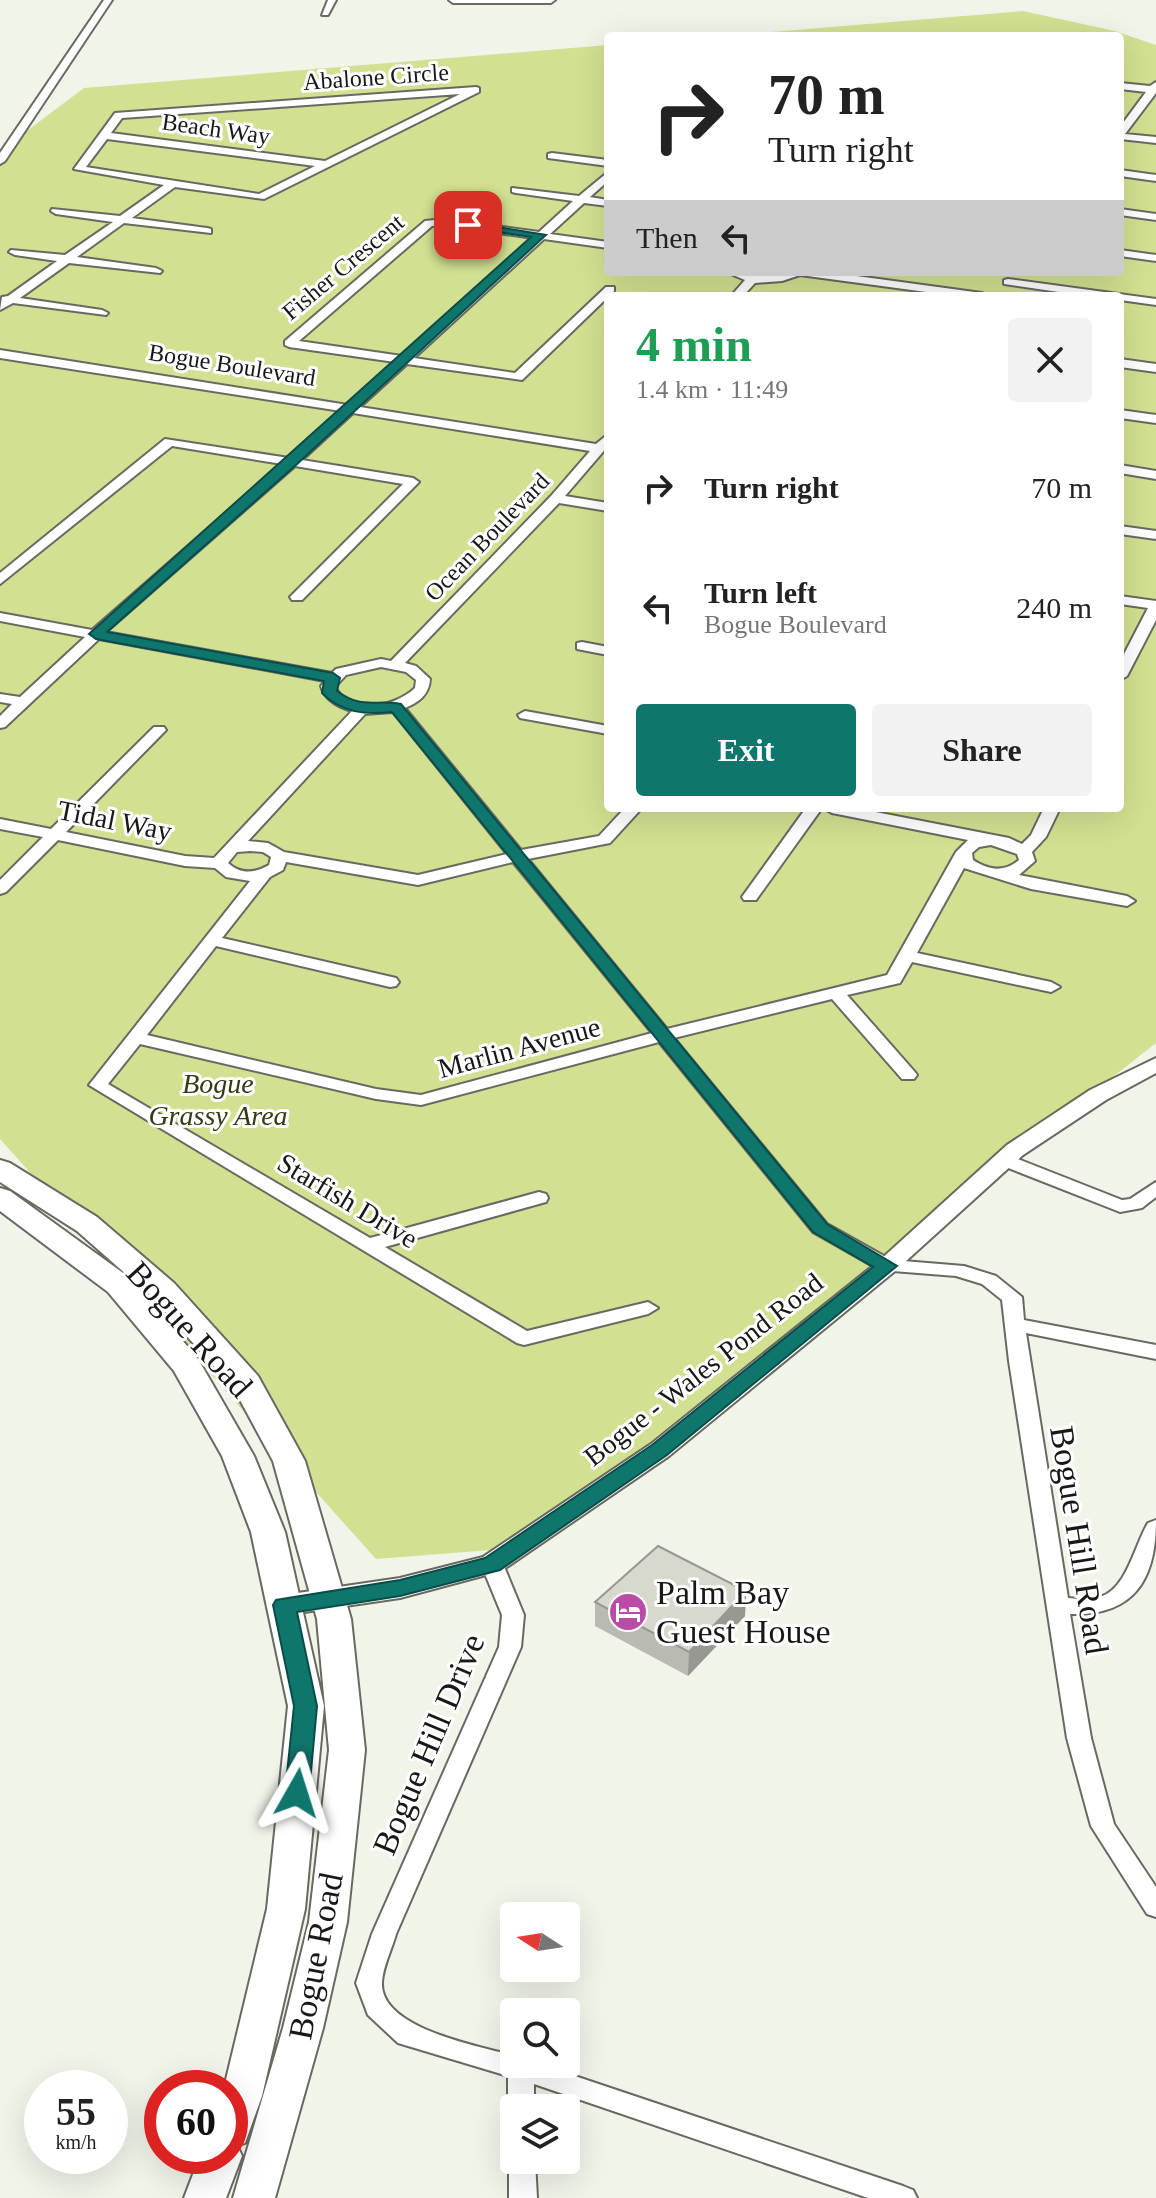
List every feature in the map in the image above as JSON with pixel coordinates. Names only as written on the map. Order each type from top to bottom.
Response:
[{"type":"main road","name":"Bogue Road","points":[[0,1169],[87,1224],[163,1290],[247,1383],[289,1461],[334,1619],[347,1750],[328,1922],[303,2028],[254,2198]]},
{"type":"main road","name":"Bogue Road","points":[[0,1197],[119,1285],[187,1366],[238,1456],[268,1532],[306,1706],[286,1909],[248,2070]]},
{"type":"main road","points":[[205,2198],[214,2174]]},
{"type":"street","points":[[0,161],[108,0]]},
{"type":"street","points":[[325,13],[332,0]]},
{"type":"street","points":[[453,0],[551,0]]},
{"type":"street","points":[[1124,86],[1155,88]]},
{"type":"street","points":[[1124,130],[1155,88]]},
{"type":"street","name":"Abalone Circle","points":[[476,90],[324,164],[260,197],[80,171],[116,116],[123,114],[476,90]]},
{"type":"street","points":[[1143,105],[1156,103]]},
{"type":"street","name":"Beach Way","points":[[103,135],[324,164]]},
{"type":"street","points":[[1124,136],[1156,140]]},
{"type":"street","points":[[552,156],[604,162]]},
{"type":"street","points":[[1124,174],[1156,178]]},
{"type":"street","points":[[0,724],[96,634],[291,463],[604,179]]},
{"type":"street","points":[[4,302],[171,185]]},
{"type":"street","points":[[516,190],[604,202]]},
{"type":"street","points":[[56,211],[207,231]]},
{"type":"street","points":[[1124,213],[1156,217]]},
{"type":"street","name":"Fisher Crescent","points":[[402,360],[289,343],[429,223],[444,222],[540,235]]},
{"type":"street","points":[[540,235],[604,244]]},
{"type":"street","points":[[15,252],[156,271]]},
{"type":"street","points":[[1124,254],[1156,258]]},
{"type":"street","points":[[743,276],[775,280],[788,276]]},
{"type":"street","points":[[830,276],[952,292]]},
{"type":"street","points":[[1011,277],[1058,292]]},
{"type":"street","points":[[741,292],[752,279]]},
{"type":"street","points":[[607,292],[610,289]]},
{"type":"street","points":[[402,360],[518,377],[604,295]]},
{"type":"street","points":[[1124,298],[1156,302]]},
{"type":"street","points":[[4,302],[102,313]]},
{"type":"street","name":"Bogue Boulevard","points":[[0,354],[349,409],[603,443]]},
{"type":"street","points":[[1124,364],[1156,368]]},
{"type":"street","points":[[1124,415],[1156,419]]},
{"type":"street","points":[[0,580],[167,443],[409,480],[413,485],[297,597]]},
{"type":"street","name":"Ocean Boulevard","points":[[396,664],[556,499],[603,443]]},
{"type":"street","points":[[1124,470],[1156,475]]},
{"type":"street","points":[[556,499],[604,506]]},
{"type":"street","points":[[1124,531],[1156,535]]},
{"type":"street","points":[[1124,601],[1156,606],[1124,665]]},
{"type":"street","points":[[0,617],[333,678]]},
{"type":"street","points":[[582,646],[604,650]]},
{"type":"street","points":[[396,664],[420,674],[425,681],[425,689],[410,703],[362,709],[336,700],[328,686],[333,678],[352,667],[396,664]]},
{"type":"street","points":[[0,698],[24,702]]},
{"type":"street","points":[[396,707],[820,1228],[887,1266]]},
{"type":"street","points":[[220,863],[223,856],[362,709]]},
{"type":"street","points":[[525,715],[604,729]]},
{"type":"street","points":[[0,889],[159,730]]},
{"type":"street","points":[[232,849],[262,846],[279,856],[418,880],[517,856],[604,840],[630,812]]},
{"type":"street","points":[[750,897],[811,812]]},
{"type":"street","points":[[873,812],[964,844],[1038,837]]},
{"type":"street","points":[[1024,851],[1038,837],[1050,812]]},
{"type":"street","name":"Tidal Way","points":[[0,824],[185,861],[220,863],[225,871],[235,876],[264,874]]},
{"type":"street","points":[[996,841],[1024,851]]},
{"type":"street","points":[[964,844],[965,862],[979,871]]},
{"type":"street","name":"Marlin Avenue","points":[[138,1038],[376,1094],[421,1100],[664,1035],[894,979],[964,844]]},
{"type":"street","points":[[1001,874],[1019,869],[1027,861],[1024,851]]},
{"type":"street","name":"Starfish Drive","points":[[279,856],[277,867],[264,874],[98,1085],[524,1338],[648,1308]]},
{"type":"street","points":[[1019,869],[1031,884]]},
{"type":"street","points":[[948,877],[979,871],[1001,874],[1031,884],[1127,901]]},
{"type":"street","points":[[214,941],[390,982]]},
{"type":"street","points":[[907,956],[1051,987]]},
{"type":"street","points":[[836,993],[908,1075]]},
{"type":"street","name":"Bogue - Wales Pond Road","points":[[284,1605],[400,1588],[492,1564],[660,1450],[887,1266],[1005,1160],[1098,1095],[1156,1064]]},
{"type":"street","points":[[1005,1160],[1120,1206],[1135,1204],[1156,1188]]},
{"type":"street","points":[[369,1245],[539,1198]]},
{"type":"street","name":"Bogue Hill Road","points":[[887,1266],[957,1270],[989,1280],[1012,1297],[1079,1738],[1103,1826],[1156,1907]]},
{"type":"street","points":[[1016,1325],[1156,1352]]},
{"type":"street","points":[[1059,1606],[1104,1605],[1127,1591],[1138,1560],[1156,1528]]},
{"type":"street","name":"Bogue Hill Drive","points":[[492,1564],[513,1615],[510,1647],[384,1934],[369,1983],[377,2008],[407,2035],[500,2063]]},
{"type":"street","name":"Bogue Hill Drive","points":[[548,2078],[903,2198]]},
{"type":"street","points":[[522,2174],[523,2198]]},
{"type":"green space","points":[[1023,11],[1118,32],[771,32]]},
{"type":"green space","name":"Bogue Grassy Area","points":[[1124,34],[1156,45],[1156,1043],[516,1548],[376,1559],[0,1139],[0,151],[84,88],[604,45],[604,276],[1124,276]]},
{"type":"building","points":[[658,1546],[746,1591],[689,1652],[595,1602]]},
{"type":"place","name":"Palm Bay Guest House","points":[[628,1612]]},
{"type":"route","points":[[297,1793],[306,1706],[284,1605],[400,1588],[492,1564],[660,1450],[887,1266],[820,1228],[396,707],[373,710],[347,706],[330,693],[328,686],[333,678],[96,634],[291,463],[540,235],[468,225]]}]
